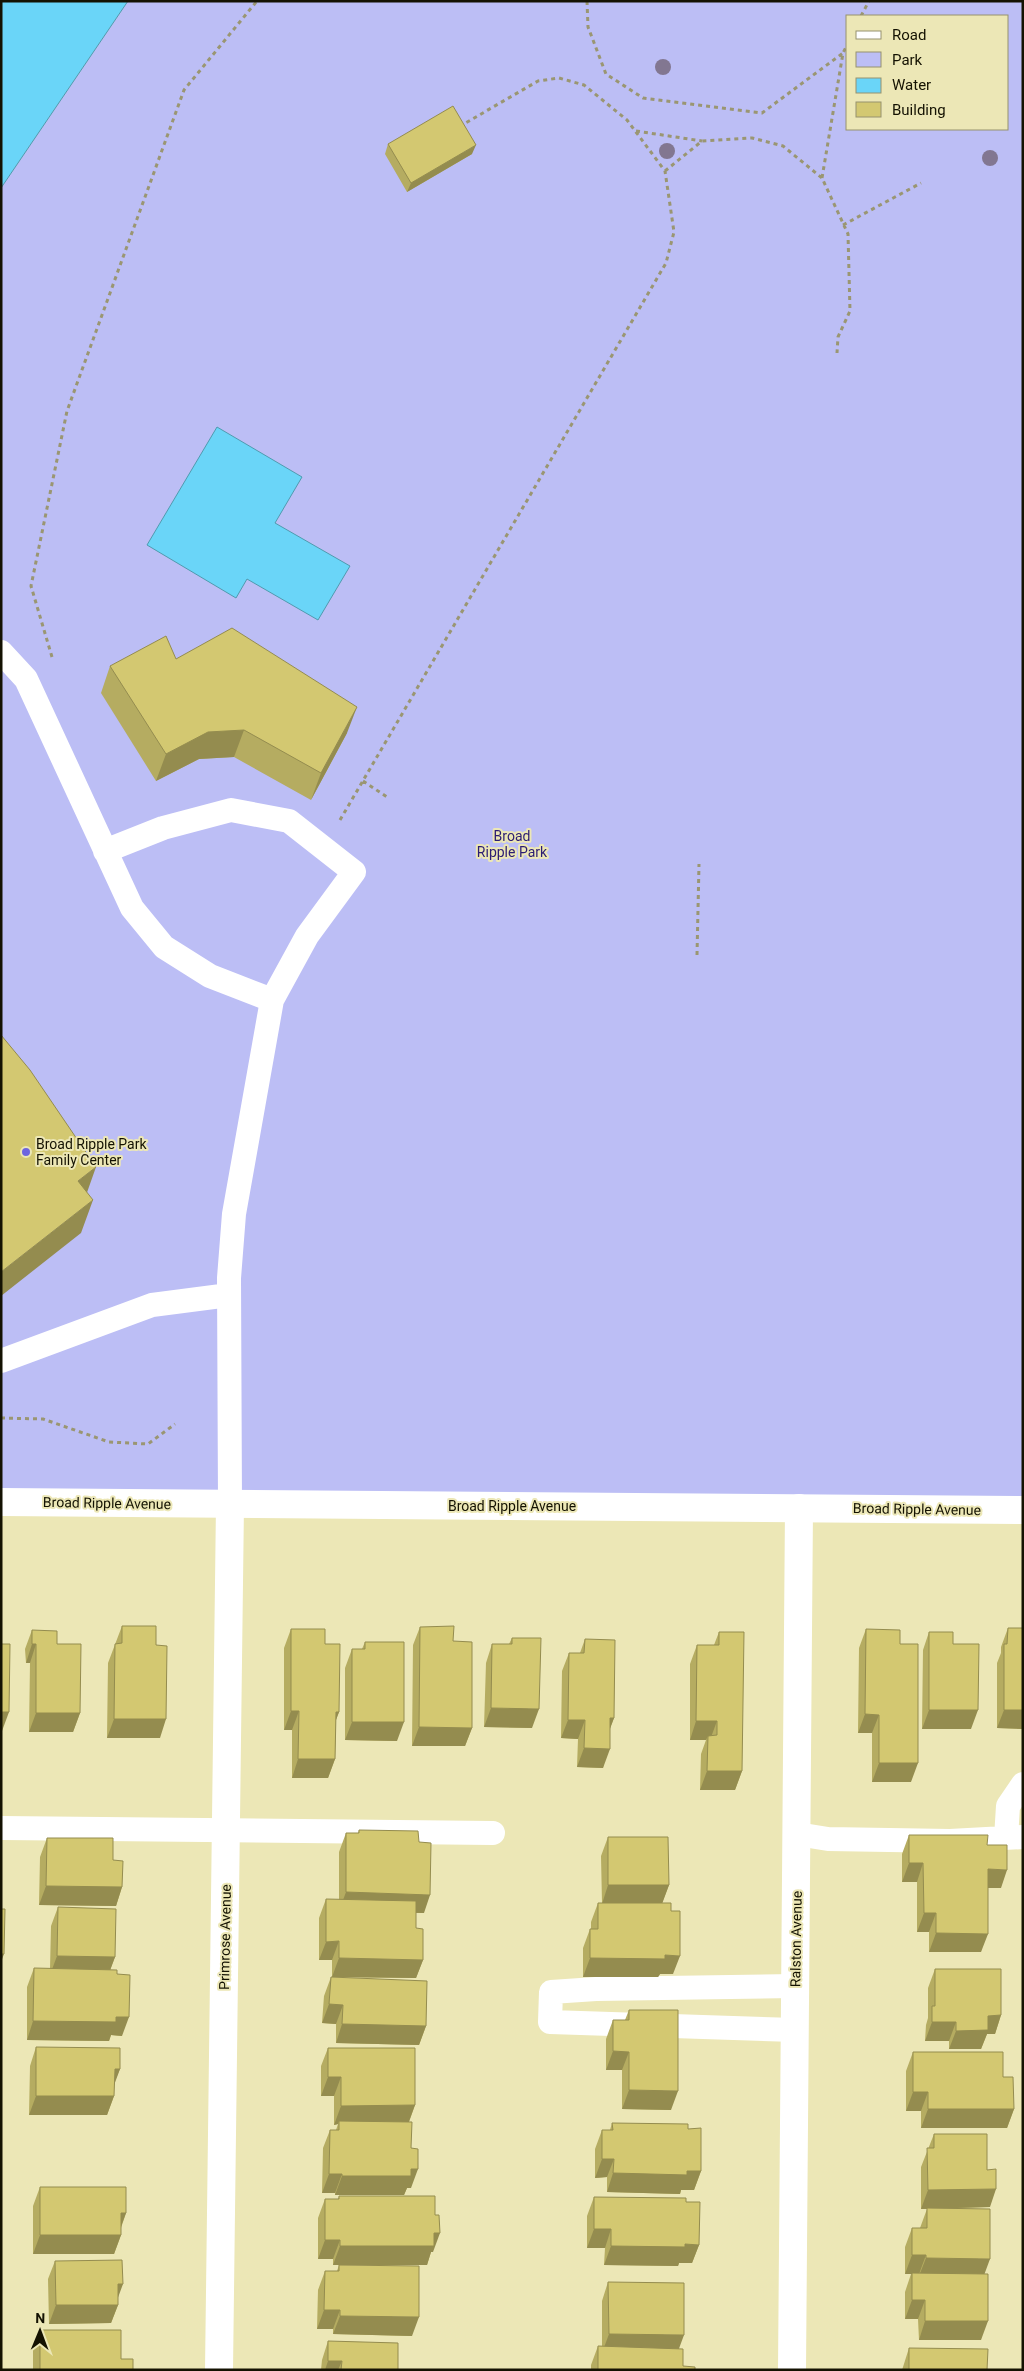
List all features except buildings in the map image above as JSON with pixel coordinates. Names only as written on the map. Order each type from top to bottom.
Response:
[{"type":"street","name":"Broad Ripple Avenue","points":[[1,1502],[1023,1510]]},
{"type":"street","name":"Primrose Avenue","points":[[219,2370],[230,1504]]},
{"type":"street","name":"Ralston Avenue","points":[[792,2370],[799,1508]]},
{"type":"lane","points":[[1,652],[26,679],[132,908],[164,947],[210,976],[272,1000]]},
{"type":"lane","points":[[105,852],[163,828],[231,810],[289,821],[354,872],[307,936],[272,1000],[234,1214],[229,1295],[230,1504]]},
{"type":"lane","points":[[1,1361],[152,1305],[229,1295]]},
{"type":"lane","points":[[797,1834],[828,1839],[950,1841],[1014,1838],[1008,1806],[1023,1784]]},
{"type":"lane","points":[[1,1828],[493,1833]]},
{"type":"lane","points":[[795,1986],[596,1989],[551,1992],[550,2022],[795,2030]]},
{"type":"path","points":[[53,660],[31,586],[66,411],[184,90],[257,1]]},
{"type":"path","points":[[587,1],[588,27],[606,74],[643,98],[762,113],[843,53]]},
{"type":"path","points":[[862,15],[869,1]]},
{"type":"path","points":[[822,178],[843,53],[846,47]]},
{"type":"path","points":[[337,824],[666,263],[674,232],[665,171],[627,120],[584,86],[559,78],[538,81],[457,128]]},
{"type":"path","points":[[636,131],[702,141],[752,138],[783,146],[822,178],[848,234],[850,310],[838,337],[837,352]]},
{"type":"path","points":[[665,171],[702,141]]},
{"type":"path","points":[[843,225],[921,183]]},
{"type":"path","points":[[363,780],[387,797]]},
{"type":"path","points":[[697,955],[699,864]]},
{"type":"path","points":[[1,1418],[43,1419],[109,1442],[129,1444],[148,1444],[175,1424]]},
{"type":"green space","name":"Broad Ripple Park","points":[[128,1],[1023,1],[1023,1509],[1,1501],[1,188]]},
{"type":"water","points":[[1,1],[128,1],[1,188]]},
{"type":"water","points":[[217,427],[302,477],[275,523],[350,566],[318,620],[247,579],[236,598],[147,545]]},
{"type":"place","name":"Broad Ripple Park Family Center","points":[[26,1152]]}]
